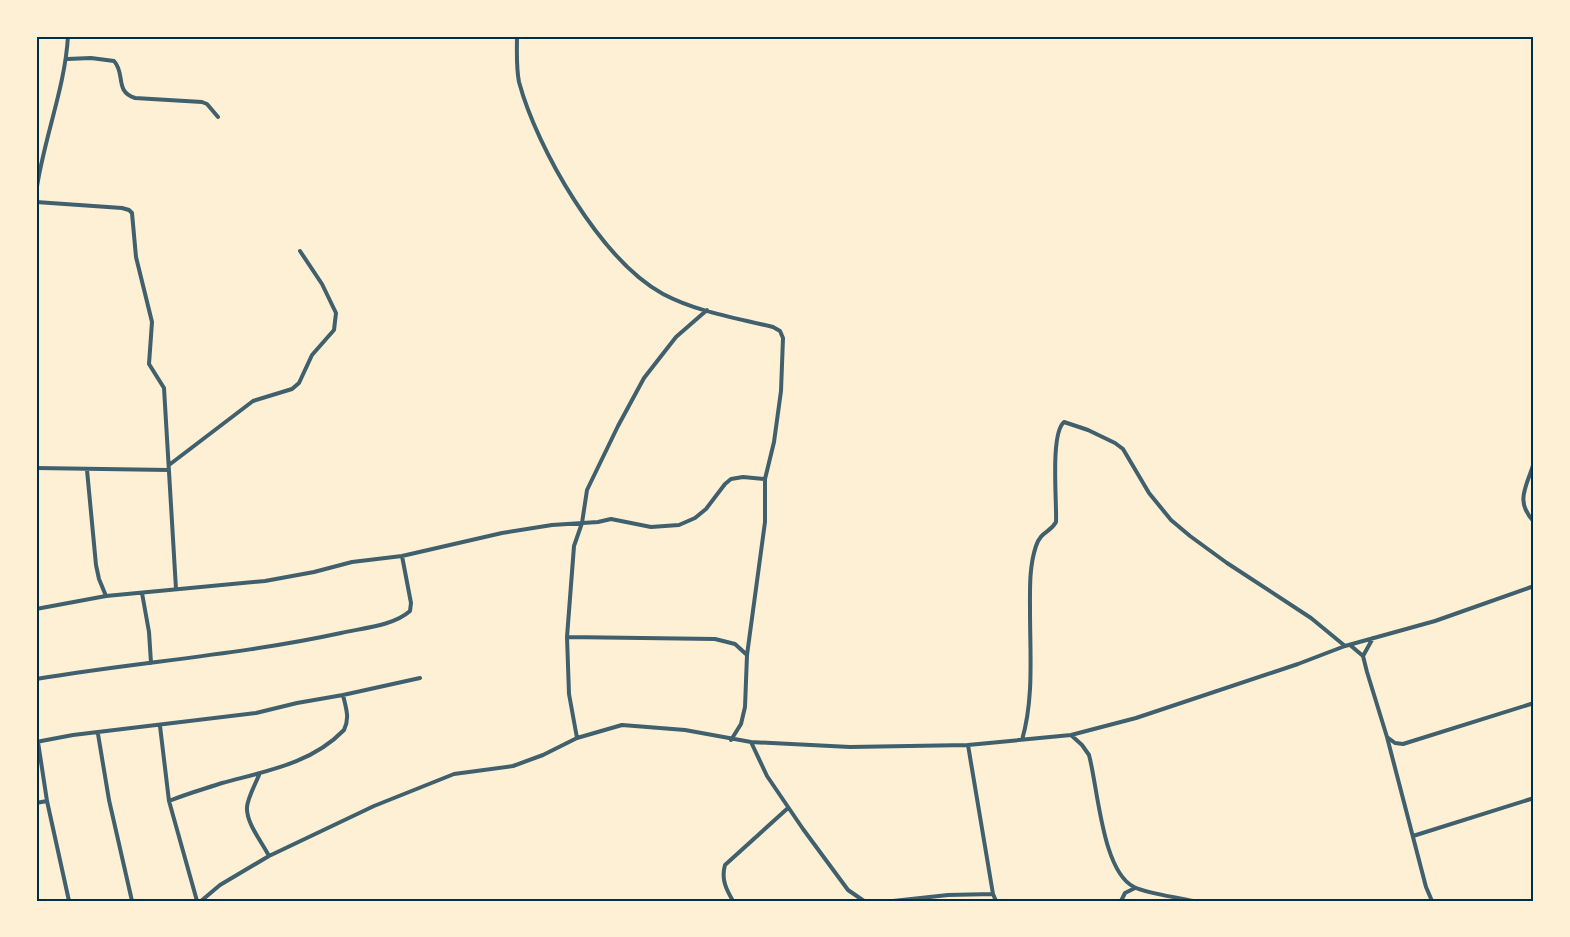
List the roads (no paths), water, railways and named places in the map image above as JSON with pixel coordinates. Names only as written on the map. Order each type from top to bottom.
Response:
[{"type":"street","points":[[36,193],[45,146],[67,59],[68,36]]},
{"type":"street","points":[[517,36],[516,57],[519,80],[529,111],[557,168],[591,225],[616,255],[653,287],[680,302],[773,327],[780,331],[783,338],[781,391],[774,442],[765,479],[765,522],[747,655],[743,717],[731,740]]},
{"type":"street","points":[[67,59],[91,58],[114,61],[119,70],[122,86],[128,95],[135,98],[202,102],[207,104],[218,117]]},
{"type":"street","points":[[36,202],[122,208],[132,213],[136,257],[152,322],[149,364],[164,388],[176,589]]},
{"type":"street","points":[[36,468],[87,470],[169,468],[253,401],[292,389],[299,383],[312,356],[334,330],[336,313],[322,284],[300,251]]},
{"type":"street","points":[[577,738],[569,694],[567,638],[574,546],[582,524],[590,481],[644,378],[676,337],[707,310]]},
{"type":"street","points":[[1022,740],[1029,708],[1031,572],[1041,534],[1053,527],[1056,522],[1055,470],[1058,432],[1060,426],[1068,422],[1123,449],[1149,493],[1178,525],[1227,562],[1363,656],[1430,900]]},
{"type":"street","points":[[1534,462],[1523,498],[1525,512],[1534,522]]},
{"type":"street","points":[[87,470],[96,564],[106,596]]},
{"type":"street","points":[[36,609],[106,596],[265,581],[352,562],[402,556],[502,533],[552,525],[582,524],[611,519],[661,527],[684,524],[706,509],[725,484],[732,479],[743,477],[765,479]]},
{"type":"street","points":[[36,679],[308,640],[375,626],[405,616],[410,611],[411,603],[402,556]]},
{"type":"street","points":[[160,726],[169,801],[199,901],[220,885],[269,856],[374,806],[454,774],[513,766],[543,755],[577,738],[622,725],[685,730],[751,742],[850,747],[968,745],[1071,735],[1136,718],[1348,646],[1435,621],[1534,586]]},
{"type":"street","points":[[142,593],[149,632],[151,663]]},
{"type":"street","points":[[567,638],[715,639],[735,644],[747,655]]},
{"type":"street","points":[[1363,656],[1373,638]]},
{"type":"street","points":[[69,901],[47,801],[37,742],[73,735],[98,734],[256,714],[297,703],[420,678]]},
{"type":"street","points":[[169,801],[305,759],[338,736],[348,723],[343,695]]},
{"type":"street","points":[[1387,737],[1395,743],[1403,744],[1534,704]]},
{"type":"street","points":[[98,734],[109,800],[132,901]]},
{"type":"street","points":[[1071,735],[1089,755],[1105,833],[1115,868],[1135,888],[1193,901]]},
{"type":"street","points":[[751,742],[767,776],[788,808],[840,880],[856,899],[864,901]]},
{"type":"street","points":[[968,745],[996,901]]},
{"type":"street","points":[[259,775],[247,804],[247,811],[269,856]]},
{"type":"street","points":[[1413,836],[1534,798]]},
{"type":"street","points":[[36,803],[47,801]]},
{"type":"street","points":[[733,901],[725,887],[723,875],[725,865],[788,808]]},
{"type":"street","points":[[1121,901],[1125,893],[1135,888]]},
{"type":"street","points":[[893,901],[948,895],[993,894]]}]
